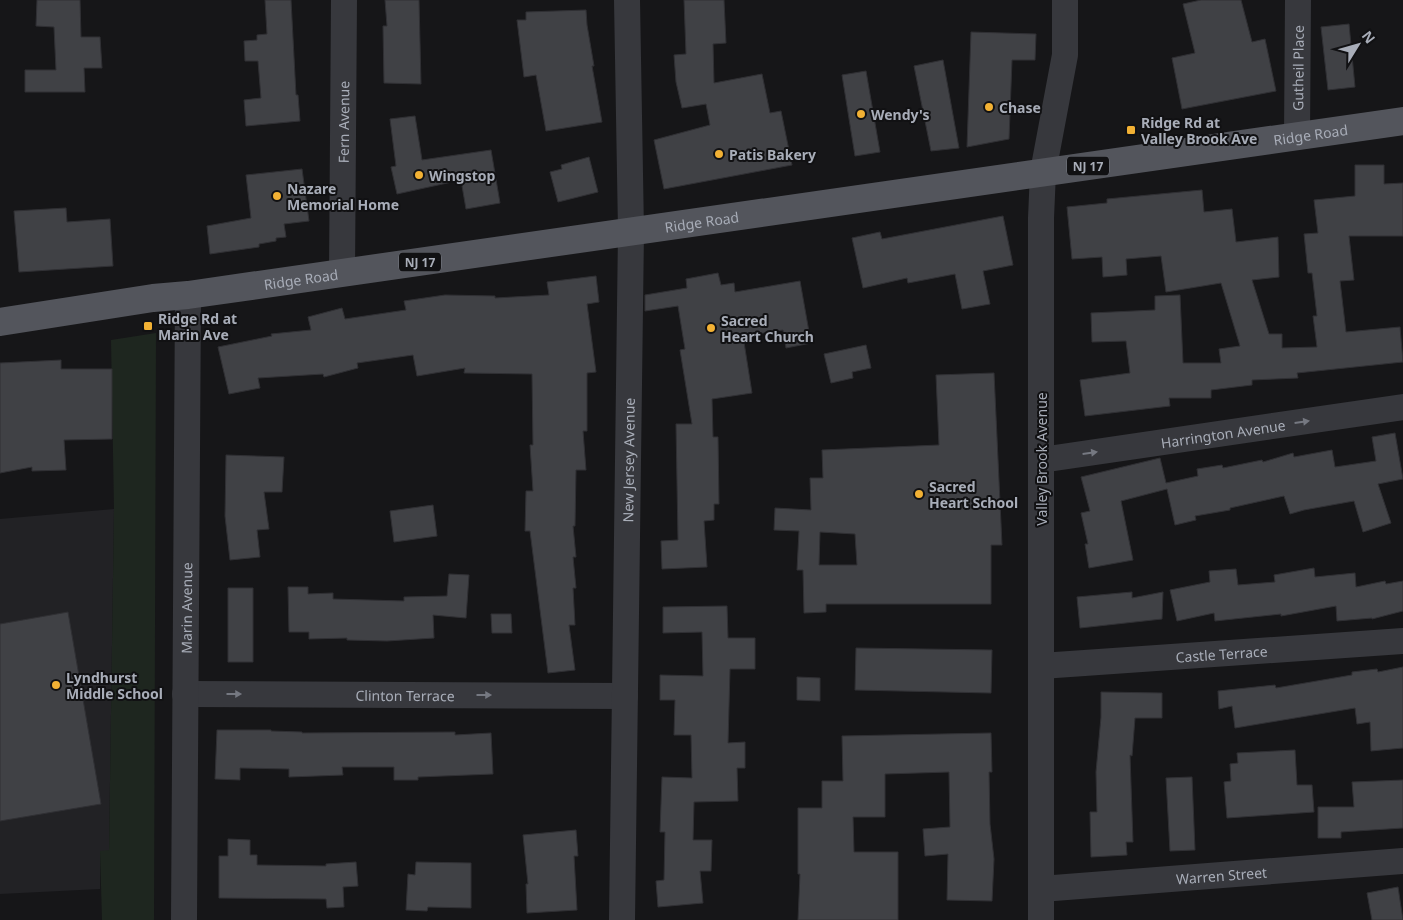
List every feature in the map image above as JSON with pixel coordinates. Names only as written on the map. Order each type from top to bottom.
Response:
[{"type":"main road","name":"Ridge Road","points":[[0,322],[153,298],[188,295],[1403,121]]},
{"type":"street","name":"Fern Avenue","points":[[342,273],[344,0]]},
{"type":"street","name":"New Jersey Avenue","points":[[622,920],[631,231],[627,0]]},
{"type":"street","name":"Valley Brook Avenue","points":[[1041,920],[1041,218],[1043,172],[1065,55],[1065,0]]},
{"type":"street","name":"Gutheil Place","points":[[1296,136],[1298,0]]},
{"type":"street","name":"Marin Avenue","points":[[184,920],[188,295]]},
{"type":"street","name":"Harrington Avenue","points":[[1042,460],[1403,407]]},
{"type":"street","name":"Castle Terrace","points":[[1041,666],[1403,641]]},
{"type":"street","name":"Clinton Terrace","points":[[185,694],[624,696]]},
{"type":"street","name":"Warren Street","points":[[1041,889],[1403,861]]},
{"type":"shaded area","points":[[156,333],[154,920],[102,920],[100,851],[109,850],[114,509],[111,340]]},
{"type":"shaded area","name":"Lyndhurst Middle School","points":[[114,509],[109,851],[100,851],[100,889],[0,894],[0,519]]},
{"type":"building","points":[[37,0],[80,0],[81,37],[100,37],[102,68],[84,68],[85,92],[25,92],[25,70],[56,70],[54,27],[36,26]]},
{"type":"building","points":[[265,0],[291,0],[296,95],[298,95],[300,121],[246,126],[244,100],[261,98],[258,61],[245,61],[244,41],[257,40],[257,35],[267,34]]},
{"type":"building","points":[[385,0],[419,0],[421,84],[384,83],[383,26],[387,26]]},
{"type":"building","points":[[684,0],[724,0],[726,43],[713,44],[714,83],[762,74],[770,113],[781,111],[792,165],[664,189],[654,140],[710,125],[706,104],[682,108],[676,82],[674,55],[686,54]]},
{"type":"building","points":[[1201,0],[1241,0],[1252,42],[1265,39],[1276,91],[1182,109],[1172,58],[1195,53],[1183,4]]},
{"type":"building","points":[[586,10],[594,66],[592,66],[602,122],[546,131],[536,75],[524,77],[517,20],[526,20],[526,12]]},
{"type":"building","points":[[1349,24],[1355,87],[1328,90],[1321,27]]},
{"type":"building","points":[[971,32],[1036,34],[1035,60],[1012,60],[1009,139],[967,147]]},
{"type":"building","points":[[943,60],[959,148],[931,151],[914,66]]},
{"type":"building","name":"Wendy's","points":[[866,71],[880,152],[855,156],[842,75]]},
{"type":"building","points":[[415,116],[422,160],[491,150],[500,203],[466,209],[461,180],[397,194],[391,167],[396,166],[390,119]]},
{"type":"building","points":[[589,157],[598,192],[558,202],[550,172],[562,169],[561,165]]},
{"type":"building","points":[[1355,165],[1384,165],[1384,184],[1403,183],[1403,236],[1349,236],[1354,280],[1340,281],[1346,332],[1400,327],[1403,362],[1297,373],[1298,378],[1252,380],[1252,385],[1211,390],[1211,398],[1169,398],[1170,406],[1085,416],[1080,380],[1130,373],[1126,341],[1092,342],[1091,313],[1155,310],[1155,296],[1180,295],[1183,363],[1221,363],[1219,349],[1240,346],[1221,283],[1166,292],[1161,256],[1126,259],[1127,275],[1103,277],[1102,257],[1072,259],[1067,207],[1107,203],[1107,199],[1202,190],[1204,212],[1232,209],[1236,242],[1278,237],[1279,277],[1252,280],[1269,334],[1282,334],[1282,348],[1317,347],[1313,316],[1317,316],[1312,273],[1308,273],[1304,234],[1318,233],[1314,200],[1355,196]]},
{"type":"building","name":"Nazare Memorial Home","points":[[302,169],[309,221],[284,224],[286,237],[276,238],[276,241],[259,244],[259,247],[210,254],[207,226],[251,218],[246,175]]},
{"type":"building","points":[[66,208],[67,222],[110,219],[113,266],[19,272],[14,211]]},
{"type":"building","points":[[1003,216],[1013,265],[983,271],[990,304],[962,309],[955,274],[908,283],[907,278],[863,288],[852,238],[880,232],[882,239]]},
{"type":"building","points":[[718,273],[721,285],[734,283],[735,292],[800,281],[811,343],[786,348],[783,330],[743,336],[752,393],[712,399],[713,437],[718,437],[719,504],[714,504],[714,520],[704,521],[707,567],[662,569],[661,541],[678,540],[676,424],[692,424],[680,350],[685,349],[678,306],[645,311],[645,295],[687,288],[686,279]]},
{"type":"building","points":[[596,276],[599,302],[587,304],[596,372],[587,373],[587,431],[583,431],[586,470],[576,470],[575,526],[573,526],[576,557],[573,557],[576,588],[573,588],[575,625],[569,625],[575,670],[548,673],[530,531],[525,531],[526,491],[533,491],[530,445],[533,445],[532,374],[464,373],[465,368],[417,376],[413,355],[357,363],[358,368],[324,377],[323,374],[258,378],[260,388],[229,394],[218,347],[272,336],[271,334],[311,330],[308,317],[342,308],[345,319],[406,310],[404,301],[445,295],[495,296],[495,298],[549,295],[547,282]]},
{"type":"building","points":[[866,345],[871,368],[852,372],[853,378],[831,383],[824,354]]},
{"type":"building","points":[[61,360],[61,369],[112,369],[112,439],[64,440],[66,470],[32,471],[32,467],[0,473],[0,363]]},
{"type":"building","points":[[994,373],[1002,545],[991,545],[991,604],[826,604],[826,612],[804,613],[803,570],[797,570],[799,531],[774,530],[775,508],[811,510],[810,478],[823,478],[822,450],[939,445],[936,375]],"holes":[[[820,532],[855,534],[857,565],[819,565]]]},
{"type":"building","points":[[1395,433],[1403,479],[1378,484],[1391,523],[1363,532],[1354,501],[1290,514],[1284,496],[1230,508],[1230,510],[1195,516],[1196,520],[1175,525],[1167,489],[1121,501],[1133,560],[1089,568],[1085,544],[1088,544],[1081,513],[1090,511],[1081,477],[1160,458],[1166,483],[1198,476],[1197,469],[1222,465],[1223,468],[1262,460],[1263,462],[1293,453],[1294,457],[1332,450],[1335,467],[1376,461],[1372,437]]},
{"type":"building","points":[[226,455],[284,457],[282,492],[264,492],[269,529],[257,530],[260,557],[230,560],[225,516]]},
{"type":"building","points":[[433,505],[437,536],[394,542],[390,511]]},
{"type":"building","points":[[1314,568],[1315,577],[1355,573],[1356,587],[1385,581],[1386,584],[1403,581],[1403,611],[1372,619],[1337,621],[1336,606],[1281,616],[1281,614],[1215,621],[1214,613],[1177,621],[1170,590],[1210,582],[1209,571],[1236,569],[1238,585],[1275,582],[1274,575]]},
{"type":"building","points":[[449,574],[469,575],[466,618],[433,615],[434,638],[387,641],[347,640],[347,638],[309,639],[309,632],[289,632],[288,587],[308,587],[308,594],[333,593],[333,599],[404,601],[404,597],[447,596]]},
{"type":"building","points":[[228,588],[253,588],[253,662],[228,662]]},
{"type":"building","points":[[1132,592],[1132,598],[1163,592],[1162,619],[1080,628],[1077,597]]},
{"type":"building","points":[[727,606],[728,638],[755,638],[755,669],[730,669],[728,743],[745,742],[745,768],[737,768],[738,801],[694,802],[693,840],[712,840],[711,871],[700,871],[703,903],[658,907],[656,881],[664,880],[665,832],[660,832],[662,777],[692,778],[691,735],[674,735],[675,700],[660,700],[660,675],[703,676],[702,632],[663,633],[663,607]]},
{"type":"building","points":[[68,612],[101,804],[0,821],[0,624]]},
{"type":"building","points":[[491,614],[511,614],[512,633],[492,633]]},
{"type":"building","points":[[856,648],[992,650],[991,693],[855,690]]},
{"type":"building","points":[[1403,667],[1403,748],[1371,751],[1370,722],[1357,724],[1355,708],[1235,728],[1232,706],[1219,709],[1218,691],[1275,685],[1276,688],[1352,675],[1352,672],[1377,669],[1378,672]]},
{"type":"building","points":[[797,677],[820,678],[820,701],[797,700]]},
{"type":"building","points":[[1101,692],[1162,693],[1162,718],[1135,718],[1132,756],[1130,755],[1133,842],[1126,842],[1127,855],[1091,857],[1090,812],[1097,812],[1096,772],[1101,717]]},
{"type":"building","points":[[217,730],[271,730],[302,733],[455,732],[455,735],[491,733],[493,774],[418,777],[418,780],[394,780],[394,767],[342,767],[343,775],[289,777],[289,769],[240,768],[240,780],[215,779]]},
{"type":"building","points":[[991,733],[992,772],[989,772],[990,824],[994,859],[992,901],[947,900],[948,854],[925,856],[923,829],[950,827],[949,772],[885,774],[885,817],[853,817],[854,852],[898,852],[898,920],[798,920],[800,874],[798,874],[798,808],[822,808],[822,781],[843,781],[842,736]]},
{"type":"building","points":[[1295,750],[1297,785],[1312,785],[1314,812],[1227,818],[1224,782],[1231,781],[1230,764],[1238,763],[1237,753]]},
{"type":"building","points":[[1192,777],[1195,850],[1170,851],[1166,778]]},
{"type":"building","points":[[1403,780],[1403,828],[1341,832],[1341,838],[1318,838],[1318,807],[1354,807],[1352,782]]},
{"type":"building","points":[[576,830],[578,856],[574,856],[577,910],[527,913],[526,884],[528,884],[523,835]]},
{"type":"building","points":[[228,839],[250,840],[250,855],[257,855],[257,865],[326,866],[326,864],[356,862],[358,886],[343,887],[344,907],[327,908],[326,899],[219,898],[219,856],[228,856]]},
{"type":"building","points":[[416,862],[471,863],[471,908],[428,907],[427,911],[406,910],[408,874],[415,875]]},
{"type":"building","points":[[1398,887],[1403,920],[1372,920],[1367,893]]},
{"type":"place","name":"Chase","points":[[989,107]]},
{"type":"place","name":"Wendy's","points":[[861,114]]},
{"type":"place","name":"Ridge Rd at Valley Brook Ave","points":[[1131,130]]},
{"type":"place","name":"Patis Bakery","points":[[719,154]]},
{"type":"place","name":"Wingstop","points":[[419,175]]},
{"type":"place","name":"Nazare Memorial Home","points":[[277,196]]},
{"type":"place","name":"Ridge Rd at Marin Ave","points":[[148,326]]},
{"type":"place","name":"Sacred Heart Church","points":[[711,328]]},
{"type":"place","name":"Sacred Heart School","points":[[919,494]]},
{"type":"place","name":"Lyndhurst Middle School","points":[[56,685]]}]
